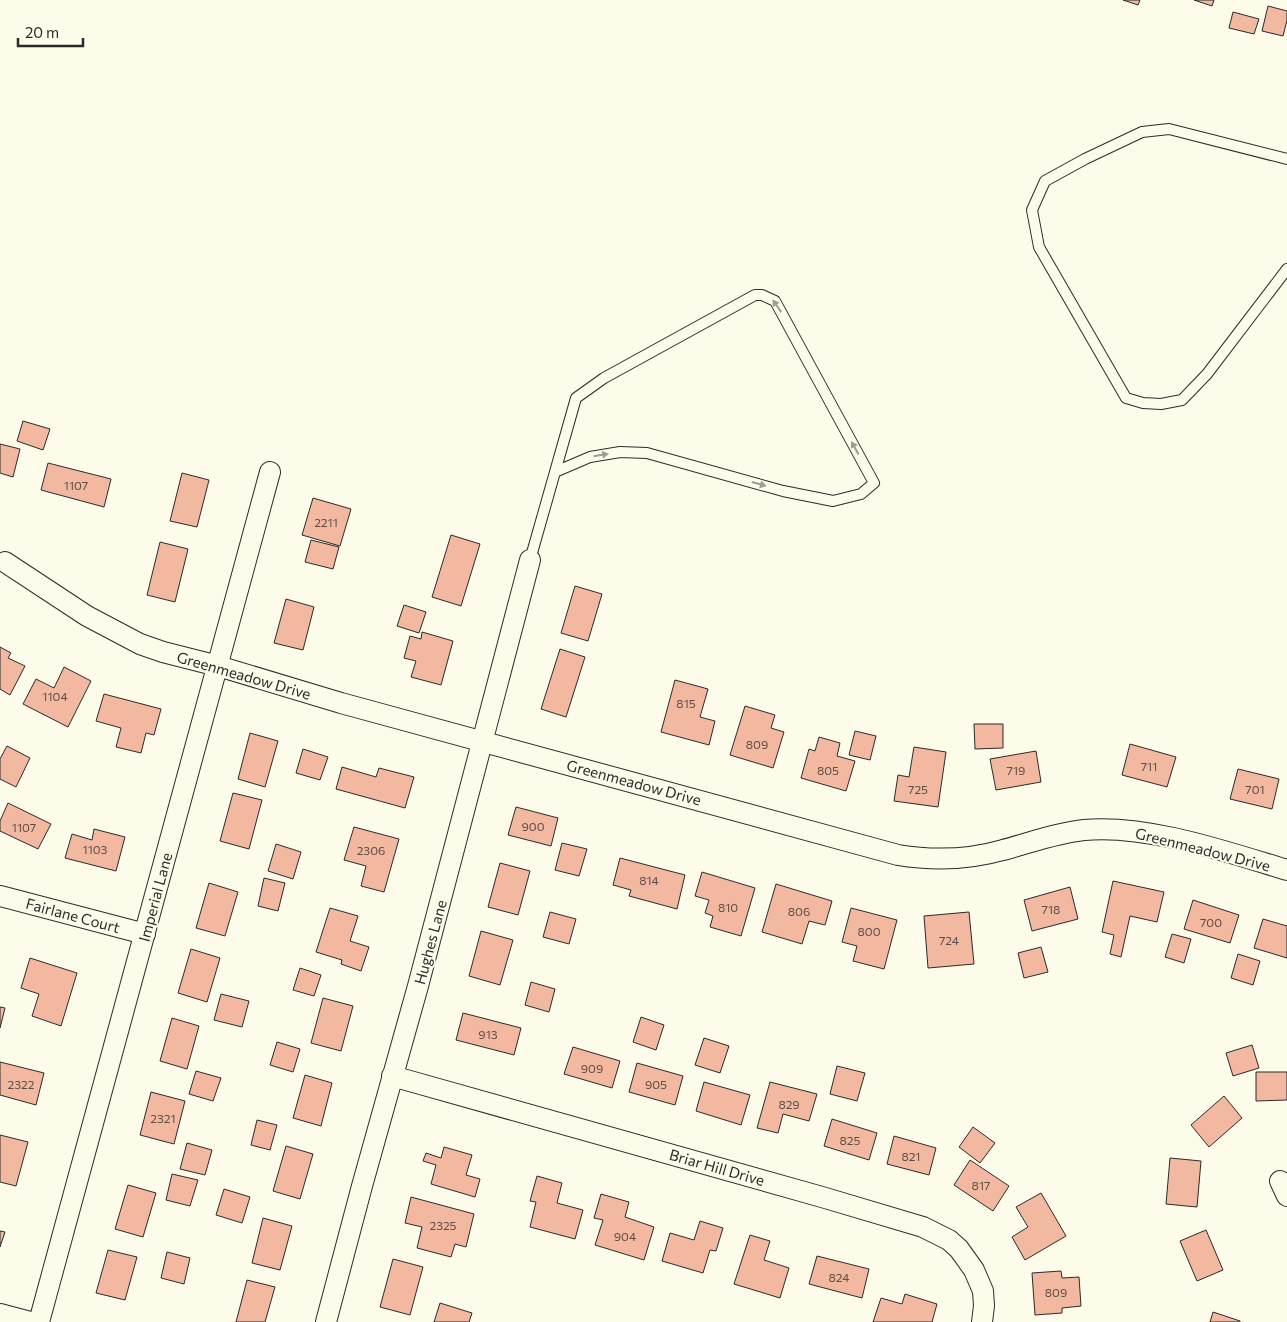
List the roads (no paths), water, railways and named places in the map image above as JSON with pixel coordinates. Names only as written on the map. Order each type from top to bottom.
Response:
[{"type":"street","name":"Imperial Lane","points":[[39,1322],[270,472]]},
{"type":"street","name":"Hughes Lane","points":[[326,1322],[484,741],[530,560]]},
{"type":"street","name":"Greenmeadow Drive","points":[[5,562],[86,616],[140,644],[163,652],[218,666],[341,703],[898,855],[922,859],[949,860],[1002,851],[1054,834],[1084,830],[1115,829],[1193,843],[1287,870]]},
{"type":"street","name":"Fairlane Court","points":[[0,896],[145,934]]},
{"type":"street","name":"Briar Hill Drive","points":[[392,1076],[923,1227],[949,1240],[959,1249],[974,1270],[983,1291],[982,1322]]},
{"type":"street","points":[[0,1314],[30,1322]]},
{"type":"lane","points":[[1287,159],[1170,129],[1142,132],[1044,181],[1032,210],[1039,247],[1043,256],[1126,398],[1143,403],[1161,404],[1182,400],[1207,374],[1287,269]]},
{"type":"lane","points":[[530,560],[576,398],[604,378],[755,294],[762,294],[775,301],[874,483],[861,494],[833,501],[783,491],[647,453],[620,452],[590,457],[555,472]]}]
